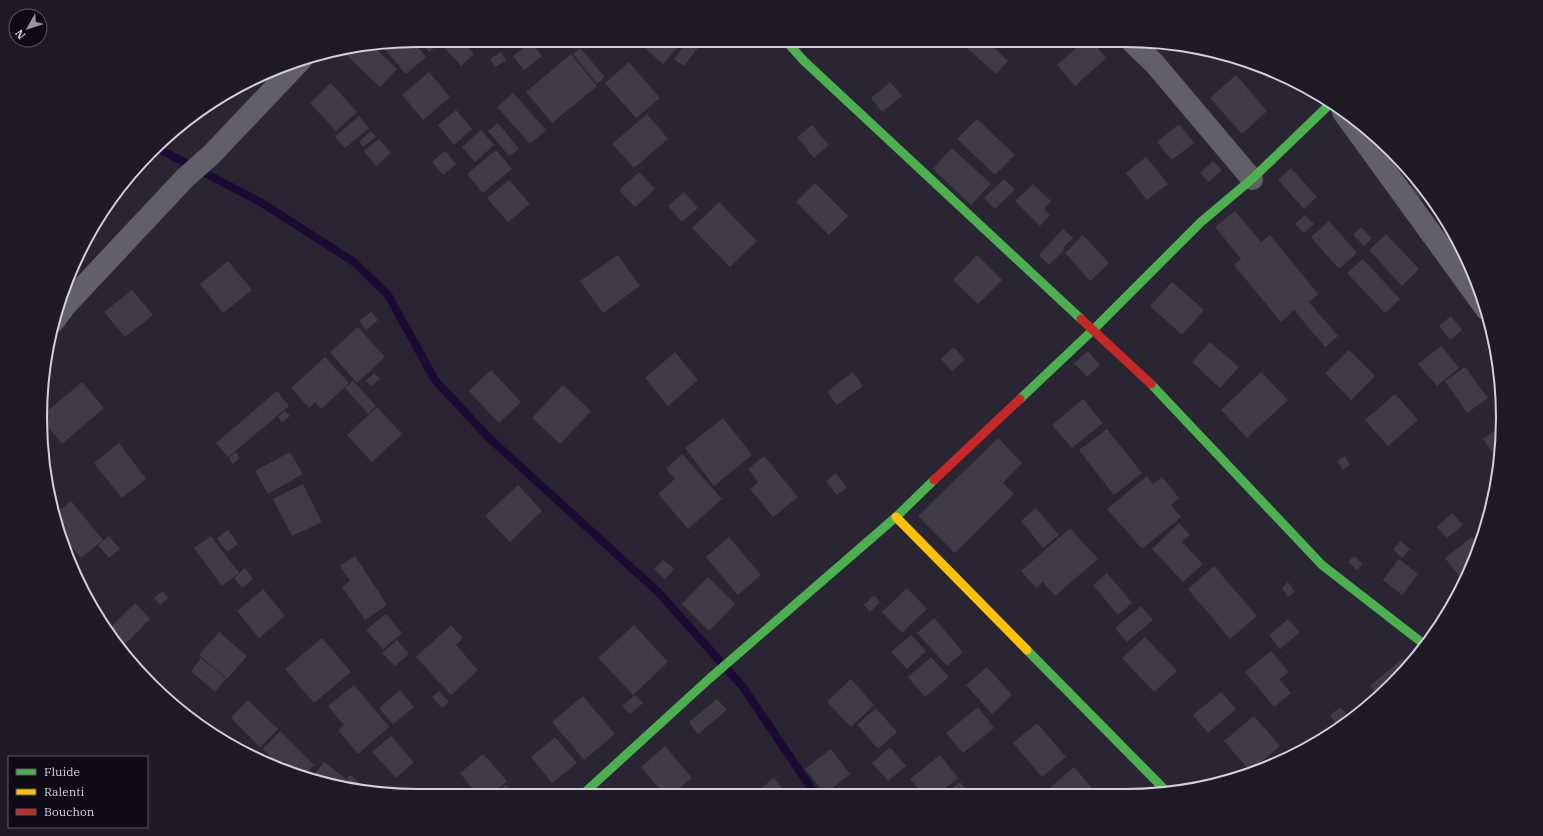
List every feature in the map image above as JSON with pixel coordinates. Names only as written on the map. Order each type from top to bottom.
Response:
[{"type":"street","points":[[791,47],[804,61],[1094,329],[1147,380],[1322,565],[1421,642]]},
{"type":"street","points":[[1138,48],[1154,63],[1252,179]]},
{"type":"street","points":[[67,300],[185,178],[211,155],[292,69]]},
{"type":"street","points":[[589,789],[709,678],[896,517],[1094,329],[1201,222],[1252,179],[1327,107]]},
{"type":"street","points":[[1353,125],[1473,292]]},
{"type":"street","points":[[896,517],[1162,787]]},
{"type":"building","points":[[418,47],[426,57],[406,74],[384,49]]},
{"type":"building","points":[[425,47],[435,47],[429,52]]},
{"type":"building","points":[[444,47],[468,47],[474,54],[461,66]]},
{"type":"building","points":[[525,47],[535,47],[542,56],[524,70],[513,56]]},
{"type":"building","points":[[644,47],[678,47],[663,64]]},
{"type":"building","points":[[683,47],[699,47],[684,66],[674,59]]},
{"type":"building","points":[[966,47],[993,47],[1008,61],[996,74]]},
{"type":"building","points":[[1077,47],[1097,47],[1106,58],[1075,86],[1057,65]]},
{"type":"building","points":[[580,48],[605,77],[597,84],[573,54]]},
{"type":"building","points":[[377,49],[397,69],[380,87],[345,54]]},
{"type":"building","points":[[501,52],[506,60],[495,67],[490,59]]},
{"type":"building","points":[[571,54],[597,86],[552,123],[526,92]]},
{"type":"building","points":[[629,62],[660,98],[636,118],[605,83]]},
{"type":"building","points":[[429,72],[450,97],[423,120],[402,95]]},
{"type":"building","points":[[1236,75],[1267,111],[1242,134],[1210,98]]},
{"type":"building","points":[[890,82],[902,96],[882,112],[871,98]]},
{"type":"building","points":[[331,83],[357,112],[336,131],[310,103]]},
{"type":"building","points":[[513,93],[546,130],[530,144],[497,107]]},
{"type":"building","points":[[456,110],[472,129],[454,145],[438,125]]},
{"type":"building","points":[[647,114],[668,139],[634,168],[612,144]]},
{"type":"building","points":[[359,116],[369,128],[345,148],[335,137]]},
{"type":"building","points":[[977,119],[1015,155],[995,175],[957,139]]},
{"type":"building","points":[[498,123],[519,149],[509,156],[488,131]]},
{"type":"building","points":[[1179,124],[1194,143],[1172,160],[1157,142]]},
{"type":"building","points":[[812,125],[829,145],[814,158],[797,137]]},
{"type":"building","points":[[481,130],[494,145],[475,162],[462,147]]},
{"type":"building","points":[[371,131],[376,137],[363,147],[359,142]]},
{"type":"building","points":[[379,139],[391,153],[376,166],[364,151]]},
{"type":"building","points":[[952,148],[991,184],[971,205],[933,169]]},
{"type":"building","points":[[496,150],[512,169],[483,193],[467,174]]},
{"type":"building","points":[[445,151],[456,164],[443,175],[432,162]]},
{"type":"building","points":[[1146,157],[1168,184],[1147,200],[1126,173]]},
{"type":"building","points":[[1213,161],[1222,170],[1209,182],[1200,173]]},
{"type":"building","points":[[1291,168],[1317,197],[1304,209],[1278,180]]},
{"type":"building","points":[[639,172],[655,189],[635,207],[619,190]]},
{"type":"building","points":[[1004,179],[1015,190],[995,209],[984,198]]},
{"type":"building","points":[[509,180],[530,204],[508,222],[487,198]]},
{"type":"building","points":[[815,183],[848,216],[829,235],[796,202]]},
{"type":"building","points":[[1033,184],[1051,201],[1044,209],[1050,215],[1040,226],[1015,201]]},
{"type":"building","points":[[1413,184],[1422,196],[1418,199],[1409,187]]},
{"type":"building","points":[[684,192],[698,208],[682,222],[668,206]]},
{"type":"building","points":[[719,202],[757,241],[730,267],[692,228]]},
{"type":"building","points":[[1235,211],[1261,242],[1270,235],[1318,294],[1309,302],[1338,336],[1325,347],[1294,310],[1281,322],[1234,265],[1241,259],[1215,227]]},
{"type":"building","points":[[1305,215],[1314,224],[1304,233],[1295,224]]},
{"type":"building","points":[[1329,221],[1357,253],[1339,269],[1311,237]]},
{"type":"building","points":[[1361,227],[1372,238],[1364,246],[1353,235]]},
{"type":"building","points":[[1063,229],[1073,238],[1063,248],[1065,249],[1049,265],[1039,255]]},
{"type":"building","points":[[1386,234],[1419,269],[1402,286],[1369,250]]},
{"type":"building","points":[[1083,235],[1109,263],[1090,281],[1065,253]]},
{"type":"building","points":[[618,255],[640,286],[603,313],[580,281]]},
{"type":"building","points":[[977,255],[1002,280],[978,304],[953,280]]},
{"type":"building","points":[[1363,259],[1400,299],[1385,313],[1347,273]]},
{"type":"building","points":[[228,261],[252,290],[223,313],[200,284]]},
{"type":"building","points":[[1172,282],[1204,310],[1182,335],[1150,306]]},
{"type":"building","points":[[132,290],[153,315],[125,337],[104,312]]},
{"type":"building","points":[[371,312],[378,320],[366,330],[359,321]]},
{"type":"building","points":[[1451,316],[1462,330],[1450,340],[1439,326]]},
{"type":"building","points":[[358,327],[385,357],[357,383],[330,352]]},
{"type":"building","points":[[1210,342],[1239,367],[1220,388],[1192,362]]},
{"type":"building","points":[[1441,346],[1459,368],[1437,386],[1418,364]]},
{"type":"building","points":[[954,347],[965,360],[952,371],[941,359]]},
{"type":"building","points":[[1349,350],[1375,376],[1351,400],[1325,373]]},
{"type":"building","points":[[1088,351],[1100,365],[1087,377],[1074,363]]},
{"type":"building","points":[[675,352],[698,380],[668,406],[645,378]]},
{"type":"building","points":[[325,357],[349,383],[321,409],[315,402],[309,408],[291,388]]},
{"type":"building","points":[[1465,367],[1488,398],[1467,413],[1445,381]]},
{"type":"building","points":[[491,370],[521,402],[499,423],[469,391]]},
{"type":"building","points":[[853,372],[863,386],[837,405],[827,392]]},
{"type":"building","points":[[1261,372],[1288,400],[1247,438],[1221,410]]},
{"type":"building","points":[[374,373],[380,379],[371,386],[366,381]]},
{"type":"building","points":[[353,381],[376,406],[368,414],[345,388]]},
{"type":"building","points":[[82,382],[104,408],[62,444],[47,426],[47,411]]},
{"type":"building","points":[[563,385],[591,411],[560,444],[532,418]]},
{"type":"building","points":[[277,391],[289,406],[228,457],[216,443]]},
{"type":"building","points":[[1395,394],[1418,420],[1388,446],[1365,420]]},
{"type":"building","points":[[1083,399],[1103,423],[1072,448],[1052,425]]},
{"type":"building","points":[[377,407],[402,434],[372,462],[347,435]]},
{"type":"building","points":[[285,411],[290,416],[282,422],[278,417]]},
{"type":"building","points":[[723,418],[752,455],[714,486],[685,448]]},
{"type":"building","points":[[1107,429],[1142,473],[1114,495],[1079,450]]},
{"type":"building","points":[[1495,432],[1494,454],[1483,439]]},
{"type":"building","points":[[998,438],[1022,463],[1003,483],[1014,494],[955,553],[918,516]]},
{"type":"building","points":[[119,443],[146,479],[122,498],[94,463]]},
{"type":"building","points":[[235,452],[240,458],[233,464],[229,458]]},
{"type":"building","points":[[290,452],[303,474],[268,494],[255,471]]},
{"type":"building","points":[[682,454],[722,499],[688,529],[658,494],[675,479],[666,469]]},
{"type":"building","points":[[764,456],[798,497],[773,517],[750,489],[758,482],[748,469]]},
{"type":"building","points":[[1345,456],[1350,465],[1343,470],[1337,461]]},
{"type":"building","points":[[836,473],[847,488],[837,495],[826,481]]},
{"type":"building","points":[[1147,476],[1153,484],[1162,477],[1179,498],[1171,505],[1181,517],[1142,549],[1107,509]]},
{"type":"building","points":[[303,484],[322,522],[292,536],[273,499]]},
{"type":"building","points":[[518,485],[542,511],[510,542],[485,516]]},
{"type":"building","points":[[71,501],[103,540],[81,558],[69,544],[59,510]]},
{"type":"building","points":[[1036,508],[1059,535],[1043,548],[1021,521]]},
{"type":"building","points":[[1452,513],[1463,525],[1447,538],[1437,527]]},
{"type":"building","points":[[1179,523],[1190,535],[1182,542],[1203,564],[1183,582],[1152,549]]},
{"type":"building","points":[[1070,528],[1098,559],[1055,596],[1043,582],[1036,588],[1021,571]]},
{"type":"building","points":[[228,530],[238,544],[227,552],[217,538]]},
{"type":"building","points":[[109,536],[120,549],[109,558],[98,545]]},
{"type":"building","points":[[211,536],[239,573],[222,586],[194,548]]},
{"type":"building","points":[[729,537],[761,575],[738,595],[706,557]]},
{"type":"building","points":[[1472,537],[1475,540],[1460,577],[1445,558]]},
{"type":"building","points":[[1401,541],[1410,549],[1402,558],[1393,549]]},
{"type":"building","points":[[355,556],[387,605],[365,620],[342,587],[350,581],[340,566]]},
{"type":"building","points":[[1354,556],[1363,564],[1357,570],[1348,562]]},
{"type":"building","points":[[1399,559],[1418,574],[1402,595],[1383,580]]},
{"type":"building","points":[[663,560],[674,569],[665,579],[654,569]]},
{"type":"building","points":[[1214,566],[1257,616],[1230,639],[1188,589]]},
{"type":"building","points":[[245,568],[253,579],[242,588],[234,578]]},
{"type":"building","points":[[1107,573],[1132,603],[1118,615],[1093,585]]},
{"type":"building","points":[[708,577],[735,604],[709,631],[682,604]]},
{"type":"building","points":[[1288,582],[1295,592],[1288,597],[1282,588]]},
{"type":"building","points":[[907,588],[927,609],[902,633],[882,612]]},
{"type":"building","points":[[263,589],[285,616],[259,638],[237,611]]},
{"type":"building","points":[[163,591],[168,598],[160,605],[154,598]]},
{"type":"building","points":[[874,595],[880,602],[870,612],[864,605]]},
{"type":"building","points":[[135,603],[150,619],[124,645],[112,626]]},
{"type":"building","points":[[1141,606],[1153,620],[1127,642],[1115,628]]},
{"type":"building","points":[[386,614],[402,633],[383,649],[366,630]]},
{"type":"building","points":[[934,618],[963,652],[947,666],[917,633]]},
{"type":"building","points":[[1288,619],[1300,632],[1280,649],[1269,635]]},
{"type":"building","points":[[451,625],[463,638],[456,645],[478,670],[451,695],[416,657]]},
{"type":"building","points":[[634,625],[668,662],[633,695],[598,658]]},
{"type":"building","points":[[219,632],[247,656],[227,679],[199,655]]},
{"type":"building","points":[[911,635],[926,651],[907,669],[891,652]]},
{"type":"building","points":[[1145,637],[1177,671],[1154,692],[1122,658]]},
{"type":"building","points":[[322,638],[351,672],[314,703],[285,669]]},
{"type":"building","points":[[397,640],[409,654],[395,666],[382,653]]},
{"type":"building","points":[[1271,651],[1289,672],[1279,679],[1291,693],[1274,707],[1245,672]]},
{"type":"building","points":[[931,657],[949,677],[925,697],[908,677]]},
{"type":"building","points":[[201,658],[226,679],[215,692],[191,671]]},
{"type":"building","points":[[1402,659],[1405,662],[1375,692],[1370,686]]},
{"type":"building","points":[[987,667],[1012,695],[992,714],[966,685]]},
{"type":"building","points":[[851,679],[874,705],[851,727],[827,702]]},
{"type":"building","points":[[354,685],[389,727],[358,754],[338,730],[344,725],[328,706]]},
{"type":"building","points":[[400,690],[414,707],[393,724],[379,708]]},
{"type":"building","points":[[439,691],[449,702],[442,708],[432,697]]},
{"type":"building","points":[[1221,692],[1236,709],[1208,733],[1193,715]]},
{"type":"building","points":[[635,695],[643,703],[630,714],[622,706]]},
{"type":"building","points":[[583,696],[615,734],[584,760],[552,722]]},
{"type":"building","points":[[717,699],[727,710],[698,734],[689,722]]},
{"type":"building","points":[[248,700],[278,729],[260,747],[231,718]]},
{"type":"building","points":[[978,707],[994,728],[963,753],[946,733]]},
{"type":"building","points":[[1341,707],[1347,715],[1335,723],[1330,715]]},
{"type":"building","points":[[876,708],[897,732],[878,749],[857,725]]},
{"type":"building","points":[[1254,716],[1280,746],[1258,764],[1247,768],[1224,741]]},
{"type":"building","points":[[1037,723],[1066,757],[1042,777],[1013,743]]},
{"type":"building","points":[[280,731],[314,765],[307,772],[299,769],[289,765],[284,761],[282,763],[273,760],[263,749]]},
{"type":"building","points":[[391,736],[414,762],[396,778],[372,752]]},
{"type":"building","points":[[555,737],[577,763],[552,783],[531,757]]},
{"type":"building","points":[[665,746],[692,778],[678,789],[660,789],[641,767]]},
{"type":"building","points":[[890,747],[906,766],[888,781],[872,763]]},
{"type":"building","points":[[831,749],[850,774],[831,789],[821,789],[805,769]]},
{"type":"building","points":[[483,754],[507,781],[498,789],[473,789],[460,773]]},
{"type":"building","points":[[940,755],[958,778],[944,789],[919,789],[910,779]]},
{"type":"building","points":[[324,762],[346,779],[344,781],[315,774]]},
{"type":"building","points":[[1074,767],[1093,789],[1049,789]]},
{"type":"building","points":[[350,775],[362,785],[346,782]]},
{"type":"building","points":[[774,778],[783,789],[760,789]]},
{"type":"building","points":[[960,782],[966,789],[951,789]]},
{"type":"building","points":[[506,785],[509,789],[502,789]]},
{"type":"waterway","points":[[162,150],[262,203],[354,262],[388,295],[435,380],[488,437],[658,592],[743,687],[812,789]]},
{"type":"traffic: fast","points":[[791,47],[804,61],[1081,319]]},
{"type":"traffic: fast","points":[[1020,399],[1094,329],[1201,222],[1252,179],[1327,107]]},
{"type":"traffic: fast","points":[[1151,384],[1322,565],[1421,642]]},
{"type":"traffic: fast","points":[[589,789],[709,679],[896,517],[934,480]]},
{"type":"traffic: fast","points":[[1027,650],[1162,787]]},
{"type":"traffic: slow","points":[[896,517],[1027,650]]},
{"type":"traffic: jam","points":[[1081,319],[1151,384]]},
{"type":"traffic: jam","points":[[934,480],[1020,399]]}]
